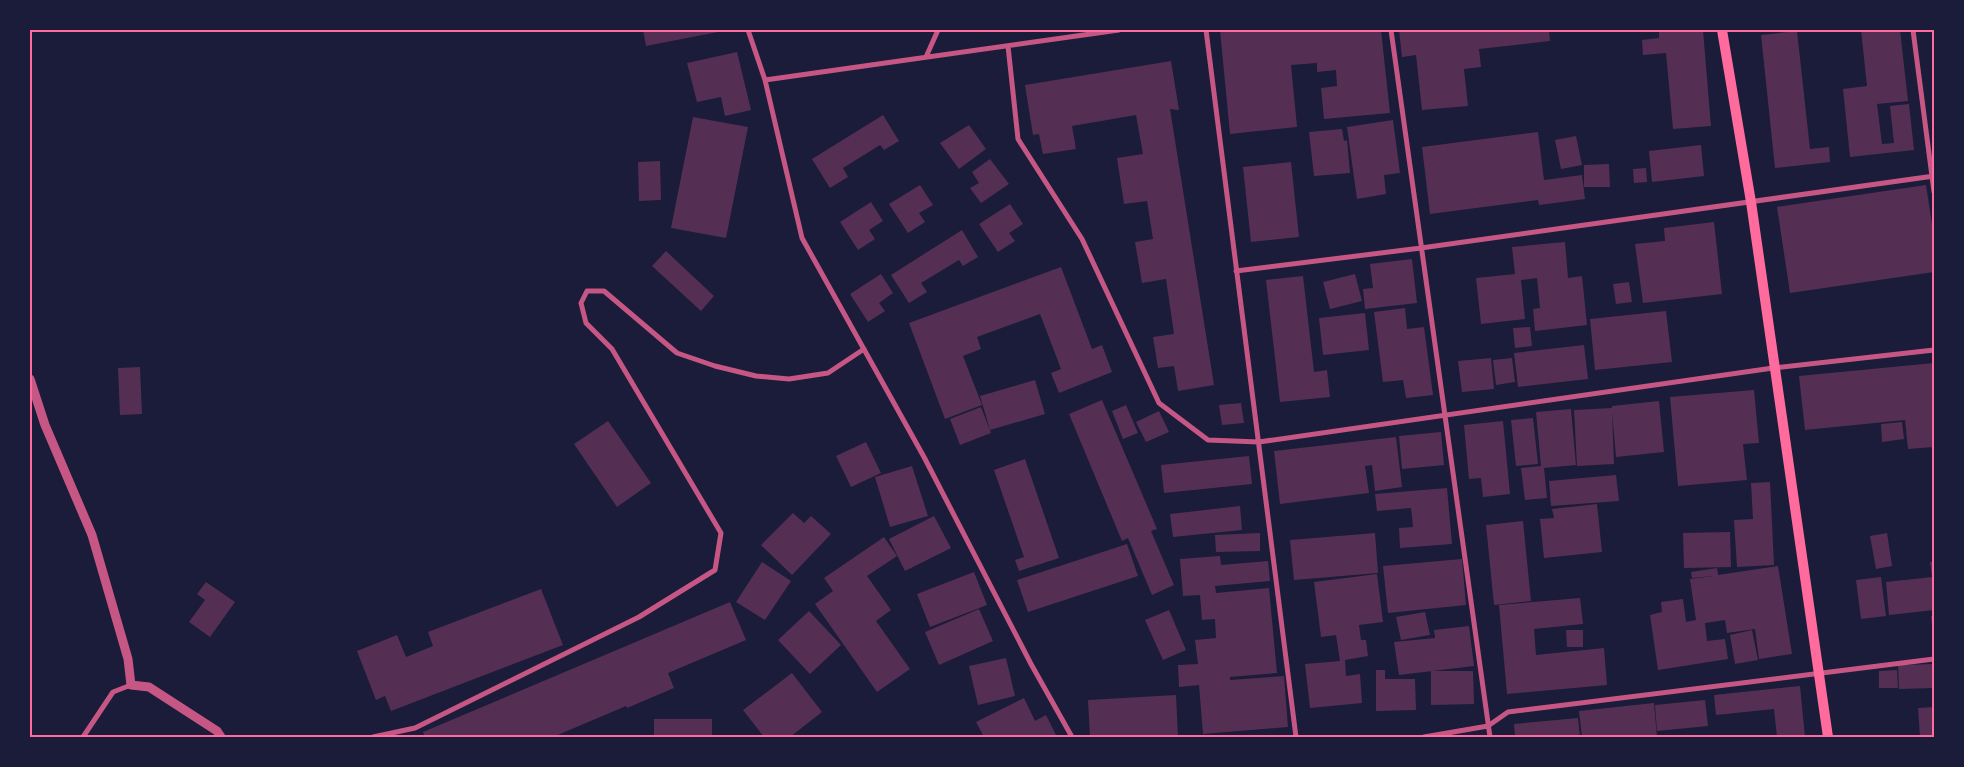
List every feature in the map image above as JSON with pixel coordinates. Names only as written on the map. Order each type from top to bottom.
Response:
[{"type":"main road","points":[[1722,30],[1751,202],[1773,368],[1828,737]]},
{"type":"street","points":[[748,30],[765,80],[802,238],[924,457],[1031,664],[1072,737]]},
{"type":"street","points":[[926,57],[938,30]]},
{"type":"street","points":[[765,80],[1119,30]]},
{"type":"street","points":[[1206,30],[1296,737]]},
{"type":"street","points":[[1391,30],[1490,737]]},
{"type":"street","points":[[1914,30],[1934,192]]},
{"type":"street","points":[[1008,46],[1018,140],[1082,239],[1159,403],[1208,440],[1259,442],[1773,368],[1934,350]]},
{"type":"street","points":[[1236,271],[1421,248],[1933,176]]},
{"type":"street","points":[[373,737],[414,728],[638,617],[715,570],[721,533],[612,349],[586,323],[581,303],[587,291],[604,291],[676,353],[715,366],[756,376],[789,379],[828,372],[864,349]]},
{"type":"street","points":[[30,379],[44,425],[92,535],[128,659],[131,685]]},
{"type":"street","points":[[1424,737],[1488,726],[1508,712],[1934,659]]},
{"type":"street","points":[[83,737],[113,692],[131,685],[149,687],[217,731],[221,737]]},
{"type":"building","points":[[643,30],[722,30],[723,31],[646,46]]},
{"type":"building","points":[[1220,30],[1381,30],[1390,113],[1324,119],[1321,88],[1337,86],[1336,70],[1317,72],[1317,63],[1291,65],[1297,127],[1230,134]]},
{"type":"building","points":[[1399,30],[1549,30],[1550,41],[1479,49],[1481,67],[1464,69],[1468,106],[1422,110],[1416,55],[1402,57]]},
{"type":"building","points":[[1659,30],[1703,30],[1711,126],[1673,129],[1666,53],[1643,55],[1642,40],[1659,38]]},
{"type":"building","points":[[1861,30],[1900,30],[1908,101],[1877,104],[1882,144],[1894,143],[1890,106],[1909,104],[1914,150],[1850,157],[1843,89],[1867,86]]},
{"type":"building","points":[[1797,31],[1810,149],[1829,147],[1830,162],[1775,168],[1761,35]]},
{"type":"building","points":[[737,52],[751,110],[725,116],[721,97],[697,102],[687,63]]},
{"type":"building","points":[[1171,61],[1179,110],[1170,109],[1214,385],[1178,391],[1174,366],[1158,368],[1153,337],[1174,334],[1166,279],[1142,283],[1135,242],[1153,239],[1147,201],[1124,204],[1117,158],[1143,154],[1136,115],[1072,126],[1076,149],[1043,154],[1039,134],[1033,135],[1025,85]]},
{"type":"building","points":[[883,115],[899,141],[884,150],[880,145],[843,168],[848,177],[830,188],[812,159]]},
{"type":"building","points":[[693,117],[748,127],[726,238],[671,228]]},
{"type":"building","points":[[1393,120],[1400,173],[1384,175],[1386,194],[1357,199],[1347,127]]},
{"type":"building","points":[[969,125],[986,149],[959,169],[940,143]]},
{"type":"building","points":[[1342,129],[1344,141],[1347,140],[1350,173],[1314,176],[1309,132]]},
{"type":"building","points":[[1538,132],[1544,180],[1582,175],[1585,199],[1539,205],[1538,200],[1430,214],[1422,147]]},
{"type":"building","points":[[1576,136],[1582,165],[1561,169],[1555,140]]},
{"type":"building","points":[[1701,145],[1704,176],[1652,182],[1649,151]]},
{"type":"building","points":[[990,159],[1009,184],[981,203],[970,188],[979,183],[972,172]]},
{"type":"building","points":[[660,161],[661,200],[639,201],[638,162]]},
{"type":"building","points":[[1291,162],[1299,237],[1251,242],[1243,167]]},
{"type":"building","points":[[1609,164],[1610,187],[1584,187],[1584,165]]},
{"type":"building","points":[[1646,168],[1647,182],[1634,183],[1633,169]]},
{"type":"building","points":[[920,185],[933,205],[919,213],[925,222],[908,233],[889,204]]},
{"type":"building","points":[[1926,185],[1934,237],[1934,272],[1790,293],[1777,207]]},
{"type":"building","points":[[871,202],[883,221],[869,230],[875,239],[858,250],[840,222]]},
{"type":"building","points":[[1010,204],[1023,224],[1009,233],[1015,241],[998,252],[979,224]]},
{"type":"building","points":[[1714,222],[1722,294],[1643,303],[1635,244],[1665,241],[1664,228]]},
{"type":"building","points":[[962,230],[978,257],[963,266],[959,260],[921,283],[927,292],[909,303],[891,275]]},
{"type":"building","points":[[1565,242],[1568,278],[1582,276],[1587,325],[1535,331],[1533,309],[1540,308],[1537,278],[1521,280],[1525,319],[1481,324],[1476,278],[1515,274],[1512,247]]},
{"type":"building","points":[[666,251],[714,296],[701,311],[652,266]]},
{"type":"building","points":[[1412,259],[1417,303],[1365,309],[1363,289],[1373,288],[1370,264]]},
{"type":"building","points":[[1061,267],[1092,349],[1102,345],[1112,372],[1059,393],[1051,373],[1061,369],[1040,314],[977,337],[981,349],[963,356],[982,405],[945,419],[909,323]]},
{"type":"building","points":[[881,274],[893,293],[879,303],[885,311],[868,322],[850,294]]},
{"type":"building","points":[[1355,274],[1362,301],[1330,309],[1323,282]]},
{"type":"building","points":[[1303,276],[1314,372],[1327,370],[1330,397],[1280,402],[1266,280]]},
{"type":"building","points":[[1629,282],[1632,302],[1616,304],[1613,284]]},
{"type":"building","points":[[1405,308],[1407,329],[1424,327],[1433,395],[1406,398],[1403,380],[1383,382],[1374,312]]},
{"type":"building","points":[[1666,311],[1672,362],[1595,370],[1590,319]]},
{"type":"building","points":[[1365,313],[1369,350],[1323,355],[1319,318]]},
{"type":"building","points":[[1530,327],[1532,346],[1515,348],[1513,328]]},
{"type":"building","points":[[1584,345],[1588,379],[1518,387],[1514,353]]},
{"type":"building","points":[[1491,358],[1494,389],[1462,392],[1458,361]]},
{"type":"building","points":[[1512,358],[1515,382],[1496,385],[1493,360]]},
{"type":"building","points":[[1934,363],[1934,447],[1908,449],[1905,420],[1805,430],[1799,376]]},
{"type":"building","points":[[140,367],[142,414],[120,415],[118,368]]},
{"type":"building","points":[[1035,380],[1045,414],[990,430],[980,396]]},
{"type":"building","points":[[1754,390],[1759,443],[1743,444],[1747,480],[1678,486],[1670,397]]},
{"type":"building","points":[[1102,400],[1157,529],[1151,531],[1174,585],[1152,595],[1128,538],[1122,541],[1069,414]]},
{"type":"building","points":[[1659,401],[1664,452],[1616,457],[1612,412],[1614,464],[1577,466],[1574,410],[1612,408],[1612,406]]},
{"type":"building","points":[[1241,403],[1244,423],[1222,425],[1219,405]]},
{"type":"building","points":[[1126,405],[1138,433],[1123,439],[1112,411]]},
{"type":"building","points":[[981,407],[991,433],[960,445],[950,419]]},
{"type":"building","points":[[1571,409],[1576,465],[1544,468],[1547,498],[1525,500],[1521,468],[1541,466],[1536,412]]},
{"type":"building","points":[[1159,411],[1169,432],[1146,442],[1136,422]]},
{"type":"building","points":[[1533,418],[1538,464],[1516,466],[1511,420]]},
{"type":"building","points":[[608,421],[651,483],[617,507],[574,444]]},
{"type":"building","points":[[1503,421],[1510,494],[1483,497],[1481,478],[1469,479],[1464,425]]},
{"type":"building","points":[[1902,422],[1904,439],[1882,442],[1881,424]]},
{"type":"building","points":[[1441,432],[1444,465],[1402,469],[1399,436]]},
{"type":"building","points":[[1396,437],[1402,487],[1375,491],[1372,465],[1365,466],[1369,493],[1280,504],[1274,451]]},
{"type":"building","points":[[866,442],[881,473],[851,487],[836,456]]},
{"type":"building","points":[[1249,456],[1252,484],[1164,493],[1161,465]]},
{"type":"building","points":[[1025,459],[1059,558],[1019,571],[1015,560],[1024,557],[994,470]]},
{"type":"building","points":[[912,466],[928,516],[890,527],[875,477]]},
{"type":"building","points":[[1616,475],[1619,501],[1551,506],[1549,481]]},
{"type":"building","points":[[1770,482],[1774,565],[1737,567],[1734,520],[1753,519],[1751,483]]},
{"type":"building","points":[[1447,488],[1452,544],[1400,548],[1399,528],[1413,527],[1411,508],[1377,511],[1375,494]]},
{"type":"building","points":[[1597,504],[1602,552],[1544,558],[1540,519],[1554,518],[1552,509]]},
{"type":"building","points":[[1240,506],[1242,530],[1173,537],[1170,514]]},
{"type":"building","points":[[793,513],[804,523],[811,516],[831,534],[792,575],[761,545]]},
{"type":"building","points":[[934,516],[951,548],[905,571],[889,539]]},
{"type":"building","points":[[1523,521],[1531,601],[1494,605],[1486,525]]},
{"type":"building","points":[[1730,532],[1731,567],[1684,568],[1683,533]]},
{"type":"building","points":[[1260,533],[1260,551],[1216,552],[1215,535]]},
{"type":"building","points":[[1375,533],[1378,573],[1294,580],[1290,540]]},
{"type":"building","points":[[1887,533],[1892,566],[1876,569],[1870,536]]},
{"type":"building","points":[[884,537],[897,556],[867,576],[891,610],[876,621],[910,669],[877,692],[815,604],[833,591],[824,578]]},
{"type":"building","points":[[1127,544],[1138,576],[1028,612],[1017,580]]},
{"type":"building","points":[[1220,556],[1221,565],[1268,561],[1270,581],[1215,586],[1216,593],[1269,588],[1277,673],[1230,677],[1230,680],[1284,676],[1288,727],[1203,734],[1199,685],[1179,687],[1178,665],[1198,664],[1195,640],[1216,638],[1215,619],[1202,620],[1200,595],[1183,596],[1180,559]]},
{"type":"building","points":[[1462,559],[1466,605],[1388,613],[1383,566]]},
{"type":"building","points":[[762,562],[791,581],[765,620],[736,602]]},
{"type":"building","points":[[1930,562],[1934,562],[1934,610],[1889,615],[1886,582],[1932,577]]},
{"type":"building","points":[[1778,566],[1792,654],[1759,659],[1755,629],[1727,633],[1725,620],[1705,623],[1707,641],[1725,639],[1728,659],[1658,670],[1650,615],[1662,612],[1661,602],[1683,599],[1686,622],[1696,620],[1690,579],[1713,576],[1692,578],[1691,572],[1717,568],[1718,575]]},
{"type":"building","points":[[974,572],[987,605],[930,627],[917,594]]},
{"type":"building","points":[[1377,574],[1383,622],[1359,625],[1361,640],[1366,640],[1368,656],[1345,660],[1346,676],[1360,674],[1362,703],[1310,708],[1305,664],[1340,661],[1336,635],[1321,637],[1314,582]]},
{"type":"building","points":[[1881,577],[1886,616],[1861,619],[1856,580]]},
{"type":"building","points":[[206,582],[235,602],[210,637],[189,622],[205,600],[197,594]]},
{"type":"building","points":[[541,589],[563,645],[391,711],[385,696],[376,700],[357,651],[397,635],[406,657],[433,646],[428,632]]},
{"type":"building","points":[[1580,598],[1583,624],[1534,629],[1536,655],[1604,648],[1607,685],[1507,694],[1499,605]]},
{"type":"building","points":[[730,602],[746,640],[668,673],[674,688],[553,737],[425,737],[423,732]]},
{"type":"building","points":[[979,609],[993,641],[939,665],[925,632]]},
{"type":"building","points":[[1169,610],[1186,650],[1163,660],[1145,620]]},
{"type":"building","points":[[809,611],[841,645],[810,674],[778,640]]},
{"type":"building","points":[[1425,612],[1430,635],[1401,640],[1396,617]]},
{"type":"building","points":[[1931,616],[1934,616],[1934,637],[1933,637]]},
{"type":"building","points":[[1469,626],[1474,666],[1399,675],[1394,642],[1435,638],[1434,630]]},
{"type":"building","points":[[1566,630],[1583,630],[1583,647],[1567,647]]},
{"type":"building","points":[[1752,630],[1758,660],[1735,664],[1730,635]]},
{"type":"building","points":[[1006,658],[1015,696],[978,705],[969,666]]},
{"type":"building","points":[[1934,664],[1934,688],[1899,689],[1898,665]]},
{"type":"building","points":[[1376,670],[1385,670],[1385,679],[1415,679],[1416,710],[1376,711]]},
{"type":"building","points":[[1897,670],[1898,688],[1879,688],[1879,671]]},
{"type":"building","points":[[1431,671],[1473,671],[1474,704],[1431,705]]},
{"type":"building","points":[[792,673],[822,712],[790,737],[764,737],[743,710]]},
{"type":"building","points":[[1800,686],[1805,737],[1777,737],[1774,709],[1716,715],[1714,695]]},
{"type":"building","points":[[1176,695],[1178,737],[1090,737],[1088,700]]},
{"type":"building","points":[[1024,698],[1035,721],[1046,715],[1057,737],[984,737],[976,722]]},
{"type":"building","points":[[1705,700],[1708,726],[1657,731],[1655,705]]},
{"type":"building","points":[[1654,703],[1657,737],[1582,737],[1579,711]]},
{"type":"building","points":[[1934,707],[1934,737],[1920,737],[1918,708]]},
{"type":"building","points":[[1578,718],[1580,737],[1515,737],[1514,724]]},
{"type":"building","points":[[654,719],[712,719],[712,737],[654,737]]}]
